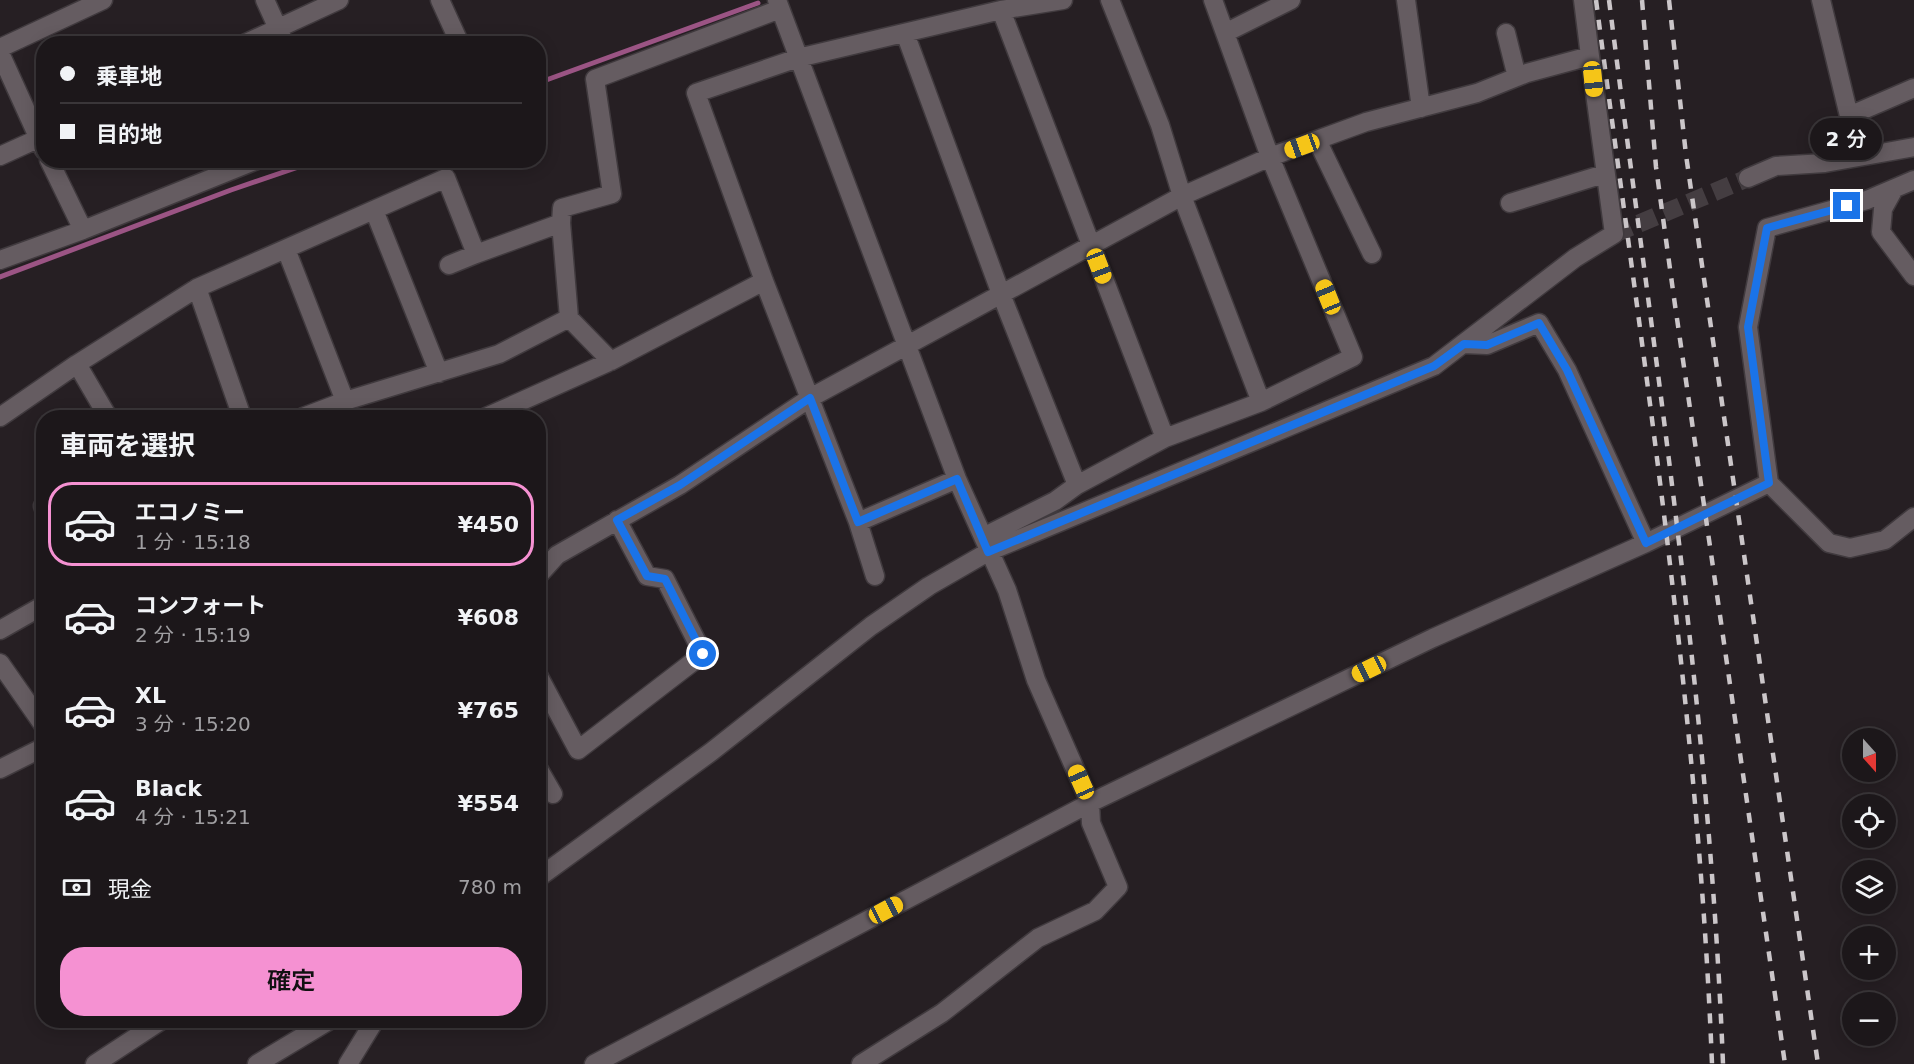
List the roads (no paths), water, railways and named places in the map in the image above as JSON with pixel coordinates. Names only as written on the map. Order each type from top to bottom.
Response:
[{"type":"street","points":[[0,48],[103,0]]},
{"type":"street","points":[[265,0],[281,36],[339,0]]},
{"type":"street","points":[[440,0],[456,36]]},
{"type":"street","points":[[875,576],[858,522],[764,281],[696,93],[798,58],[1001,10],[1063,0]]},
{"type":"street","points":[[1110,0],[1160,125],[1182,196],[1261,402]]},
{"type":"street","points":[[546,872],[711,752],[871,626],[986,545],[1077,485],[1165,438],[1261,402],[1353,357],[1270,157],[1213,0]]},
{"type":"street","points":[[1225,33],[1291,0]]},
{"type":"street","points":[[1406,0],[1421,108]]},
{"type":"street","points":[[986,545],[1434,366],[1491,320],[1575,258],[1614,234],[1604,174],[1583,0]]},
{"type":"street","points":[[1821,0],[1849,116],[1914,88]]},
{"type":"street","points":[[611,361],[569,318],[561,223],[562,208],[612,194],[595,78],[778,5],[957,479],[1007,590],[1036,680],[1090,803],[1091,823],[1118,887],[1103,905],[1038,938],[942,1013],[861,1064]]},
{"type":"street","points":[[1001,10],[1165,438]]},
{"type":"street","points":[[905,33],[1001,294],[1077,485]]},
{"type":"street","points":[[1506,33],[1517,77]]},
{"type":"street","points":[[0,53],[36,128]]},
{"type":"street","points":[[546,567],[557,555],[680,485],[810,398],[908,347],[1090,244],[1182,196],[1270,157],[1366,122],[1477,93],[1517,77],[1590,56]]},
{"type":"street","points":[[1317,140],[1372,254]]},
{"type":"street","points":[[0,156],[36,143]]},
{"type":"street","points":[[1748,178],[1776,166],[1825,163],[1914,147]]},
{"type":"street","points":[[53,168],[83,230]]},
{"type":"street","points":[[0,260],[83,230],[237,168]]},
{"type":"street","points":[[1510,203],[1604,174]]},
{"type":"street","points":[[0,417],[77,363],[197,288],[446,178],[476,254]]},
{"type":"street","points":[[1914,180],[1867,200],[1767,228],[1748,327],[1769,483],[1829,543],[1850,548],[1885,540],[1914,517]]},
{"type":"street","points":[[1894,189],[1883,209],[1881,232],[1914,276]]},
{"type":"street","points":[[374,210],[439,373]]},
{"type":"street","points":[[449,265],[561,223]]},
{"type":"street","points":[[286,249],[345,401]]},
{"type":"street","points":[[519,410],[764,281]]},
{"type":"street","points":[[197,288],[240,410]]},
{"type":"street","points":[[321,410],[499,354],[569,318]]},
{"type":"street","points":[[1464,344],[1487,345],[1539,323],[1567,370],[1646,543]]},
{"type":"street","points":[[77,363],[104,410]]},
{"type":"street","points":[[858,522],[957,479]]},
{"type":"street","points":[[594,1064],[1090,803],[1433,638],[1646,543],[1769,483]]},
{"type":"street","points":[[546,690],[578,750],[703,654],[665,579],[647,576],[617,520]]},
{"type":"street","points":[[0,630],[36,610]]},
{"type":"street","points":[[0,663],[36,715]]},
{"type":"street","points":[[0,769],[36,751]]},
{"type":"street","points":[[546,782],[553,794]]},
{"type":"street","points":[[95,1064],[147,1028]]},
{"type":"street","points":[[257,1064],[317,1028]]},
{"type":"street","points":[[348,1064],[370,1028]]},
{"type":"waterway","points":[[546,80],[758,3]]},
{"type":"waterway","points":[[0,277],[296,168]]},
{"type":"tunnel","points":[[1614,234],[1748,178]]},
{"type":"railway","points":[[1596,0],[1649,398],[1681,664],[1705,931],[1712,1064]]},
{"type":"railway","points":[[1609,0],[1678,531],[1693,664],[1706,797],[1723,1064]]},
{"type":"railway","points":[[1642,0],[1656,167],[1785,1064]]},
{"type":"railway","points":[[1669,0],[1686,155],[1818,1064]]}]
